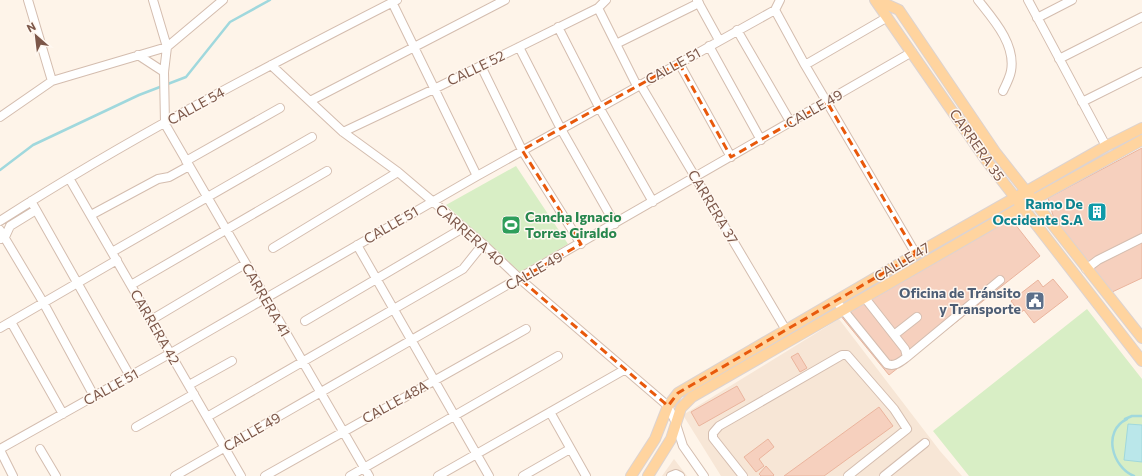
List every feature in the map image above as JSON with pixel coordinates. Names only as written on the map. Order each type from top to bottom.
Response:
[{"type":"main road","points":[[876,0],[899,10]]},
{"type":"main road","name":"CARRERA 35","points":[[876,0],[886,18],[912,52],[986,160],[1142,361]]},
{"type":"main road","name":"CARRERA 35","points":[[899,10],[996,153],[1086,269],[1142,338]]},
{"type":"main road","name":"CALLE 47","points":[[668,406],[678,393],[916,254],[1106,146],[1142,128]]},
{"type":"main road","name":"CALLE 47","points":[[648,476],[671,439],[680,408],[692,397],[1022,207],[1142,140]]},
{"type":"main road","points":[[631,476],[656,439],[668,406]]},
{"type":"street","points":[[28,0],[52,81]]},
{"type":"street","points":[[153,0],[167,46],[164,72],[165,124]]},
{"type":"street","points":[[0,117],[52,81],[167,46],[223,0]]},
{"type":"street","points":[[310,101],[505,0]]},
{"type":"street","name":"CALLE 52","points":[[343,132],[598,8],[606,0]]},
{"type":"street","points":[[780,0],[775,10],[805,65],[916,254]]},
{"type":"street","name":"CARRERA 35","points":[[893,0],[899,10]]},
{"type":"street","points":[[978,0],[996,24],[1010,48],[1011,71],[1003,91]]},
{"type":"street","points":[[1028,0],[1106,146]]},
{"type":"street","points":[[1037,18],[1072,0]]},
{"type":"street","points":[[395,1],[414,48],[477,176]]},
{"type":"street","name":"CALLE 54","points":[[0,221],[70,178],[165,124],[271,65],[395,1]]},
{"type":"street","points":[[616,44],[698,1],[719,40]]},
{"type":"street","name":"CARRERA 37","points":[[598,8],[639,85],[786,330]]},
{"type":"street","name":"CALLE 51","points":[[0,450],[522,150],[775,10]]},
{"type":"street","points":[[1059,59],[1142,17]]},
{"type":"street","points":[[805,65],[886,18]]},
{"type":"street","points":[[558,27],[599,107],[653,202]]},
{"type":"street","points":[[737,30],[791,123]]},
{"type":"street","points":[[709,46],[762,140]]},
{"type":"street","points":[[519,47],[561,129],[615,224]]},
{"type":"street","name":"CALLE 49","points":[[175,476],[696,178],[912,52]]},
{"type":"street","points":[[138,55],[164,72]]},
{"type":"street","points":[[679,63],[731,157]]},
{"type":"street","name":"CARRERA 40","points":[[271,65],[343,132],[398,172],[431,202],[483,244],[520,279],[624,370],[668,406]]},
{"type":"street","points":[[481,66],[522,150],[581,244]]},
{"type":"street","points":[[1082,102],[1142,72]]},
{"type":"street","points":[[91,216],[158,179],[169,177],[280,108]]},
{"type":"street","name":"CARRERA 41","points":[[165,124],[369,476]]},
{"type":"street","points":[[112,252],[312,137]]},
{"type":"street","points":[[131,285],[327,171]]},
{"type":"street","points":[[273,248],[398,172]]},
{"type":"street","name":"CARRERA 42","points":[[70,178],[241,476]]},
{"type":"street","points":[[31,201],[130,376]]},
{"type":"street","points":[[36,210],[10,226],[2,235],[43,302],[94,396]]},
{"type":"street","points":[[305,321],[463,228]]},
{"type":"street","points":[[1086,269],[1098,260],[1142,238]]},
{"type":"street","points":[[207,416],[463,269],[483,244]]},
{"type":"street","points":[[357,245],[488,476]]},
{"type":"street","points":[[0,328],[117,260]]},
{"type":"street","points":[[151,320],[245,264]]},
{"type":"street","points":[[836,301],[886,364],[891,366],[897,364],[1000,280]]},
{"type":"street","points":[[865,298],[905,349],[907,356]]},
{"type":"street","points":[[894,335],[917,317]]},
{"type":"street","points":[[11,322],[63,414]]},
{"type":"street","name":"CALLE 48A","points":[[265,476],[526,328]]},
{"type":"street","points":[[743,476],[712,438],[713,433],[720,426],[842,356],[847,355],[894,409],[907,429],[851,475]]},
{"type":"street","points":[[350,476],[558,356]]},
{"type":"street","points":[[189,385],[232,361]]},
{"type":"street","points":[[438,476],[624,370]]},
{"type":"street","points":[[136,427],[194,394]]},
{"type":"street","points":[[668,406],[675,421],[683,446],[704,476]]},
{"type":"street","points":[[550,412],[586,476]]},
{"type":"street","points":[[884,476],[925,443]]},
{"type":"street","points":[[40,449],[56,476]]},
{"type":"street","points":[[523,476],[570,449]]},
{"type":"street","points":[[0,450],[13,476]]},
{"type":"street","points":[[671,476],[676,474],[680,476]]},
{"type":"highlighted area","points":[[679,63],[731,157],[827,102],[916,254],[678,393],[668,406],[520,279],[581,244],[522,150]]},
{"type":"shaded area","points":[[839,319],[940,451],[962,476],[721,476],[683,415]]},
{"type":"shaded area","points":[[674,459],[687,476],[662,476]]},
{"type":"green space","name":"Cancha Ignacio Torres Giraldo","points":[[516,166],[568,244],[520,272],[446,205]]},
{"type":"green space","points":[[1087,309],[1142,379],[1142,476],[969,476],[933,431]]},
{"type":"water","points":[[1128,424],[1142,425],[1142,462],[1124,460]]},
{"type":"building","name":"Ramo De Occidente S.A","points":[[1142,148],[1142,278],[1110,293],[1056,226],[1048,198]]},
{"type":"building","points":[[1011,219],[1040,256],[889,375],[840,315]]},
{"type":"building","points":[[1053,279],[1068,297],[1034,323],[1024,310],[1020,313],[1011,301],[1038,280],[1043,287]]},
{"type":"building","points":[[798,353],[807,368],[800,372],[791,357]]},
{"type":"building","points":[[737,386],[745,400],[699,426],[691,412]]},
{"type":"building","points":[[879,407],[893,426],[824,476],[784,476]]},
{"type":"building","points":[[768,439],[774,447],[759,459],[764,466],[756,472],[744,457]]},
{"type":"building","points":[[766,466],[774,475],[773,476],[761,476],[759,474]]},
{"type":"waterway","points":[[0,170],[33,145],[139,95],[186,77],[230,22],[270,0]]},
{"type":"waterway","points":[[1125,419],[1132,416],[1142,416]]},
{"type":"waterway","points":[[1127,419],[1119,425],[1114,432],[1112,440],[1113,449],[1120,465],[1134,476]]},
{"type":"place","name":"Ramo De Occidente S.A","points":[[1097,212]]},
{"type":"place","name":"Cancha Ignacio Torres Giraldo","points":[[511,225]]},
{"type":"place","name":"Oficina de Tránsito y Transporte","points":[[1035,301]]}]
